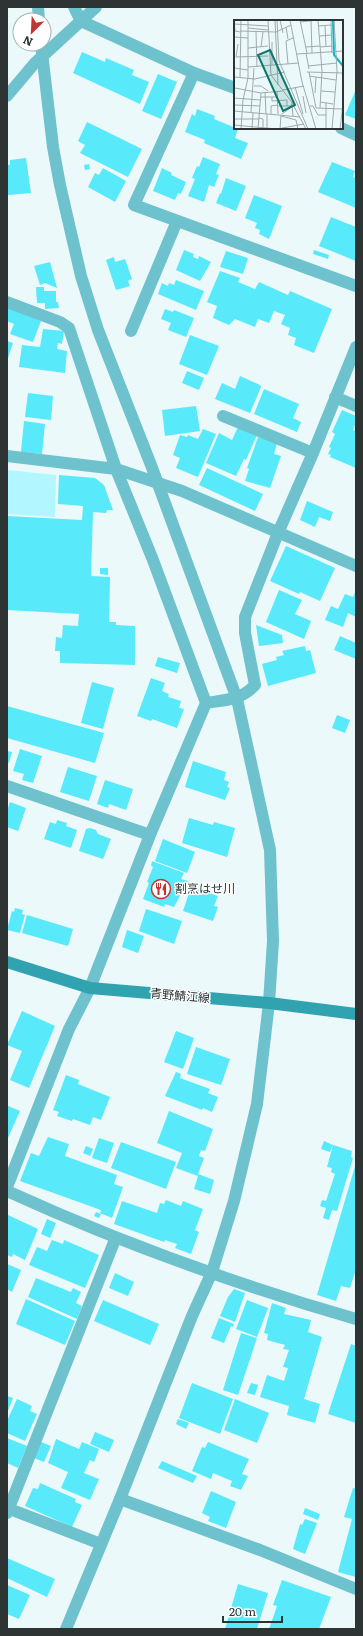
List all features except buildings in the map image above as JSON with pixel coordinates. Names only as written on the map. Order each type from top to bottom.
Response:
[{"type":"main road","name":"青野鯖江線","points":[[7,962],[90,988],[269,1003],[356,1014]]},
{"type":"street","points":[[74,7],[81,21],[194,73],[234,88]]},
{"type":"street","points":[[7,96],[34,64],[96,7]]},
{"type":"street","points":[[42,52],[60,185],[81,276],[98,330],[151,465],[237,699],[270,850],[273,941],[269,1003],[257,1104],[234,1201],[212,1272],[192,1316],[120,1499],[66,1629]]},
{"type":"street","points":[[194,73],[134,205],[356,286]]},
{"type":"street","points":[[343,129],[356,135]]},
{"type":"street","points":[[131,330],[177,221]]},
{"type":"street","points":[[7,302],[60,322],[69,328],[116,468],[153,560],[206,703],[150,835],[90,988],[70,1029],[7,1187]]},
{"type":"street","points":[[206,703],[237,699],[247,693],[255,685],[244,624],[278,533],[313,453],[356,347]]},
{"type":"street","points":[[335,397],[356,406]]},
{"type":"street","points":[[223,416],[313,453]]},
{"type":"street","points":[[7,456],[116,468],[170,486],[356,566]]},
{"type":"street","points":[[7,786],[150,835]]},
{"type":"street","points":[[7,1191],[180,1262],[304,1304],[356,1319]]},
{"type":"street","points":[[101,1544],[8,1510],[116,1237]]},
{"type":"street","points":[[120,1499],[260,1550],[356,1589]]},
{"type":"shaded area","points":[[7,470],[56,475],[55,517],[7,514]]},
{"type":"place","name":"割烹はせ川","points":[[161,889]]}]
